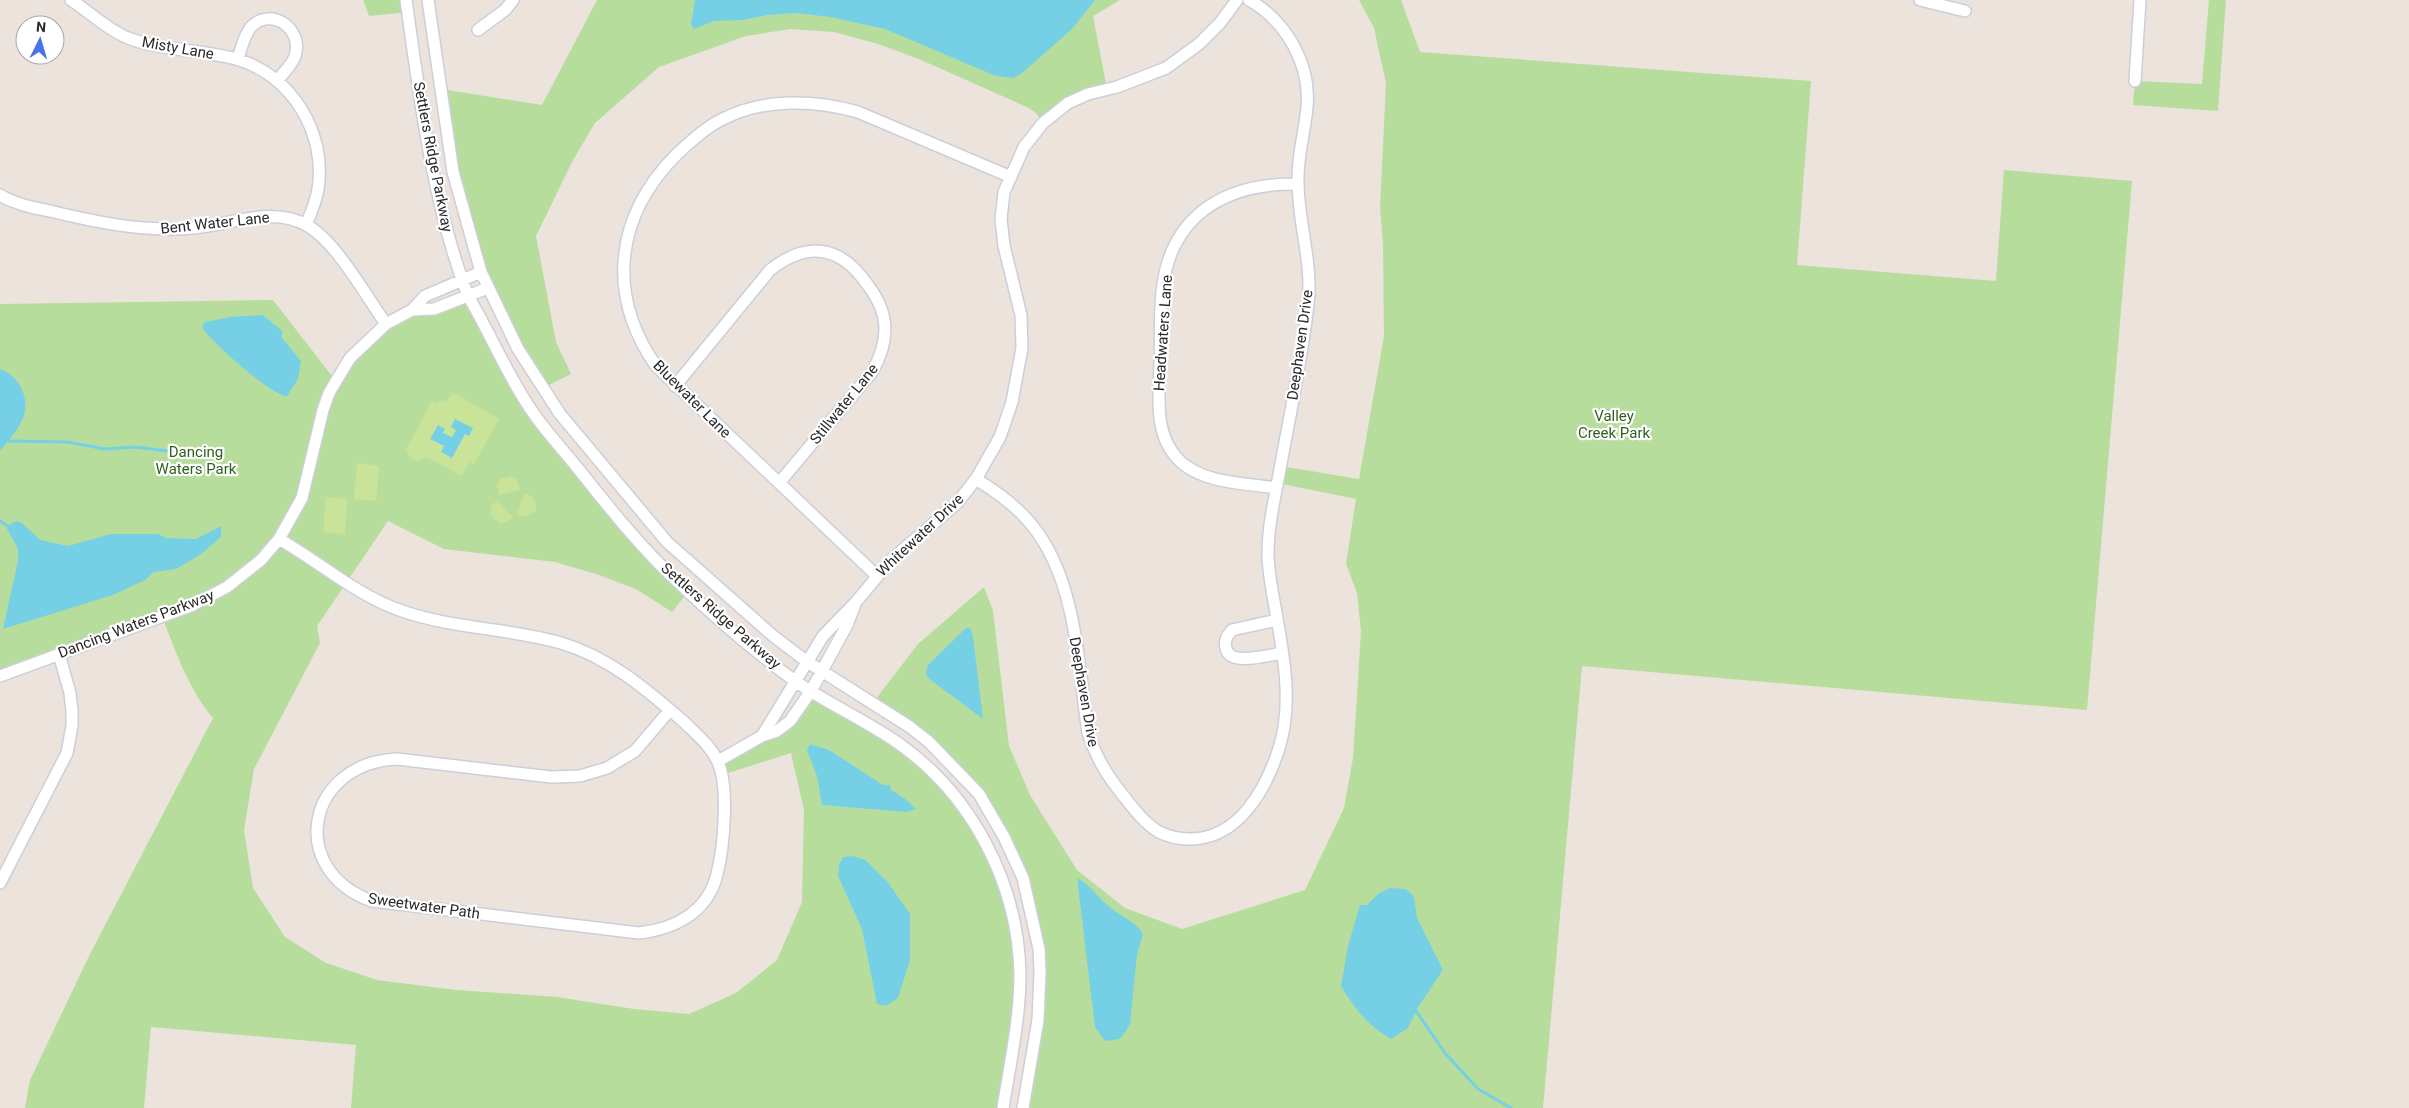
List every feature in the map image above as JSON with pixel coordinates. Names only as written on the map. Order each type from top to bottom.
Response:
[{"type":"street","name":"Misty Lane","points":[[71,0],[99,22],[127,37],[162,47],[238,59],[259,68],[277,81],[295,99],[305,114],[314,134],[318,153],[318,188],[315,205],[306,225]]},
{"type":"street","name":"Settlers Ridge Parkway","points":[[406,0],[423,118],[440,206],[462,280],[468,296],[533,413],[616,517],[678,583],[796,681],[899,744],[934,773],[977,828],[1004,884],[1015,928],[1020,972],[1017,1018],[1003,1108]]},
{"type":"street","name":"Settlers Ridge Parkway","points":[[428,0],[453,172],[481,272],[518,349],[560,414],[661,534],[765,629],[820,672],[910,727],[945,758],[979,794],[1013,856],[1029,902],[1039,949],[1040,972],[1038,1020],[1023,1108]]},
{"type":"street","points":[[478,30],[498,16],[513,0]]},
{"type":"street","name":"Whitewater Drive","points":[[762,736],[823,636],[856,602],[876,575],[943,517],[976,478],[990,456],[1007,418],[1022,348],[1021,315],[1004,246],[1001,219],[1004,192],[1024,147],[1043,123],[1068,103],[1088,94],[1117,87],[1166,68],[1199,44],[1220,23],[1237,0]]},
{"type":"street","name":"Deephaven Drive","points":[[976,478],[1022,515],[1043,541],[1059,568],[1068,599],[1088,733],[1094,752],[1107,775],[1134,810],[1157,831],[1180,839],[1206,838],[1230,828],[1247,811],[1265,780],[1280,746],[1286,713],[1282,653],[1268,557],[1276,488],[1309,293],[1298,184],[1298,164],[1308,106],[1306,78],[1295,47],[1279,24],[1261,7],[1249,0]]},
{"type":"street","points":[[1920,0],[1965,11]]},
{"type":"street","points":[[2135,81],[2140,0]]},
{"type":"street","points":[[238,59],[246,34],[257,23],[272,19],[287,25],[294,32],[296,40],[295,56],[277,81]]},
{"type":"street","name":"Bluewater Lane","points":[[876,575],[675,386],[646,352],[629,315],[623,282],[623,259],[628,234],[649,188],[669,163],[693,138],[725,118],[761,107],[800,103],[833,105],[858,112],[1010,176]]},
{"type":"street","name":"Headwaters Lane","points":[[1276,488],[1201,474],[1181,462],[1166,441],[1159,415],[1163,284],[1173,251],[1183,231],[1199,213],[1216,201],[1246,188],[1272,184],[1298,184]]},
{"type":"street","name":"Bent Water Lane","points":[[0,195],[29,206],[102,223],[143,229],[193,228],[266,216],[279,217],[306,225],[317,232],[329,244],[386,324]]},
{"type":"street","name":"Stillwater Lane","points":[[675,386],[770,270],[784,259],[797,253],[818,251],[831,253],[850,263],[876,296],[883,313],[884,344],[880,358],[872,372],[779,483]]},
{"type":"street","name":"Dancing Waters Parkway","points":[[0,676],[210,597],[261,560],[279,539],[302,498],[329,393],[350,358],[386,324],[412,310],[425,296],[481,272]]},
{"type":"street","name":"Dancing Waters Parkway","points":[[412,310],[434,309],[488,288]]},
{"type":"street","name":"Sweetwater Path","points":[[279,539],[349,586],[402,611],[428,619],[542,638],[581,650],[632,678],[670,710],[698,736],[718,761],[725,799],[720,858],[715,882],[704,902],[677,925],[657,931],[639,933],[372,900],[358,896],[334,877],[325,863],[319,846],[316,826],[320,810],[328,794],[351,770],[380,760],[397,759],[550,777],[580,776],[607,768],[635,751],[670,710]]},
{"type":"street","name":"Whitewater Drive","points":[[718,761],[762,736],[777,731],[790,721],[811,691],[848,625],[856,602]]},
{"type":"street","points":[[1277,620],[1232,630],[1227,635],[1225,645],[1230,655],[1240,660],[1282,653]]},
{"type":"street","points":[[0,883],[67,753],[72,726],[72,711],[70,693],[59,654]]},
{"type":"green space","points":[[363,0],[406,0],[408,12],[369,16]]},
{"type":"green space","points":[[597,0],[1120,0],[1093,16],[1107,89],[1088,94],[1043,123],[1036,113],[1029,108],[919,59],[878,44],[834,32],[790,29],[746,36],[659,67],[595,123],[573,160],[536,236],[556,342],[571,374],[543,388],[488,288],[453,172],[441,89],[542,105]]},
{"type":"green space","name":"Valley Creek Park","points":[[1359,0],[1401,0],[1420,52],[1811,81],[1797,265],[1996,281],[2004,170],[2132,181],[2087,710],[1582,666],[1543,1108],[1022,1108],[1040,972],[1023,878],[961,774],[872,704],[918,644],[984,587],[993,611],[1009,746],[1030,795],[1077,870],[1125,908],[1182,929],[1305,890],[1344,808],[1353,758],[1361,631],[1357,593],[1346,564],[1356,499],[1277,483],[1280,466],[1359,479],[1384,336],[1383,244],[1380,207],[1386,83],[1374,28]]},
{"type":"green space","points":[[2209,0],[2226,0],[2218,111],[2133,105],[2135,81],[2202,84]]},
{"type":"green space","name":"Dancing Waters Park","points":[[468,296],[533,413],[688,592],[672,612],[636,589],[596,574],[555,562],[444,549],[388,521],[317,626],[320,643],[254,769],[244,830],[253,888],[285,937],[326,963],[377,980],[456,990],[557,997],[634,1009],[689,1014],[736,993],[777,960],[802,902],[804,810],[791,753],[722,775],[718,761],[777,731],[811,691],[933,773],[987,844],[1018,950],[1003,1108],[351,1108],[356,1045],[151,1027],[144,1108],[25,1108],[30,1080],[89,956],[213,718],[196,695],[162,617],[0,676],[0,304],[273,300],[335,380],[386,324]]},
{"type":"green space","points":[[452,392],[499,419],[474,464],[470,462],[462,476],[427,457],[416,461],[411,459],[406,450],[431,402],[438,405],[437,402],[444,400],[445,404]]},
{"type":"green space","points":[[357,463],[379,466],[376,501],[354,499]]},
{"type":"green space","points":[[511,476],[517,480],[520,490],[499,495],[497,485],[500,479]]},
{"type":"green space","points":[[524,494],[532,498],[536,507],[536,511],[526,517],[517,515]]},
{"type":"green space","points":[[326,497],[347,499],[345,534],[323,532]]},
{"type":"green space","points":[[497,501],[513,517],[507,522],[500,523],[490,515],[492,505]]},
{"type":"water","points":[[695,0],[1095,0],[1072,29],[1021,74],[1013,78],[996,76],[885,29],[830,17],[796,13],[767,15],[743,20],[714,21],[694,29],[691,24]]},
{"type":"water","points":[[263,315],[282,331],[282,338],[301,361],[298,379],[287,396],[269,388],[242,367],[202,327],[205,322],[231,317]]},
{"type":"water","points":[[0,369],[7,372],[18,382],[24,396],[25,410],[21,422],[0,451]]},
{"type":"water","points":[[455,419],[473,428],[469,436],[465,434],[452,458],[441,452],[444,446],[430,439],[438,425],[445,429],[443,433],[452,437],[456,430],[451,427]]},
{"type":"water","points":[[16,521],[22,523],[40,540],[68,546],[111,534],[158,534],[166,538],[196,539],[221,526],[221,537],[200,555],[176,569],[154,572],[145,580],[113,595],[3,629],[18,561],[18,549],[7,529],[8,526]]},
{"type":"water","points":[[967,627],[971,629],[973,637],[983,719],[928,678],[926,673],[928,665]]},
{"type":"water","points":[[810,744],[829,750],[883,785],[890,785],[891,790],[916,809],[906,812],[822,805],[817,776],[807,750]]},
{"type":"water","points":[[853,856],[865,860],[887,881],[910,914],[910,960],[898,998],[886,1006],[877,1004],[862,929],[838,876],[839,864],[843,857]]},
{"type":"water","points":[[1077,878],[1087,884],[1112,909],[1133,923],[1143,934],[1137,955],[1130,1024],[1119,1039],[1105,1041],[1095,1027]]},
{"type":"water","points":[[1390,888],[1406,889],[1414,897],[1417,918],[1443,970],[1418,1007],[1408,1028],[1391,1039],[1362,1016],[1341,986],[1348,946],[1360,905],[1367,905],[1379,893]]},
{"type":"waterway","points":[[9,441],[68,442],[105,449],[134,447],[221,457]]},
{"type":"waterway","points":[[0,521],[8,526]]},
{"type":"waterway","points":[[1414,1008],[1445,1053],[1478,1089],[1511,1108]]}]
